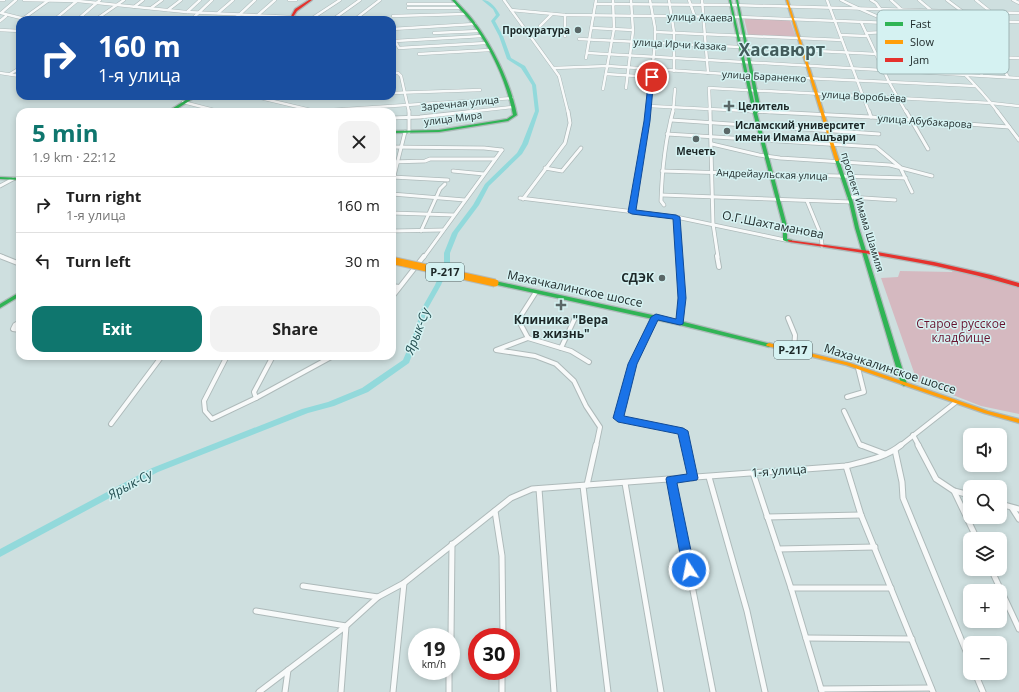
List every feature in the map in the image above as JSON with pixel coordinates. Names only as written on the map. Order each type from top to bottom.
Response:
[{"type":"main road","points":[[291,16],[296,10],[311,0]]},
{"type":"main road","points":[[734,2],[753,91],[754,109],[760,126],[770,174],[785,226],[785,240]]},
{"type":"main road","name":"проспект Имама Шамиля","points":[[788,4],[836,161],[850,200],[864,252],[904,384]]},
{"type":"main road","name":"Заречная улица","points":[[458,5],[475,24],[488,47],[512,98],[514,111]]},
{"type":"main road","points":[[175,108],[187,100]]},
{"type":"main road","name":"улица Мира","points":[[396,132],[439,131],[508,120],[514,111]]},
{"type":"main road","points":[[0,178],[16,179]]},
{"type":"main road","name":"О.Г.Шахтаманова","points":[[785,240],[974,271],[1019,285]]},
{"type":"main road","name":"Махачкалинское шоссе","points":[[396,262],[656,317],[794,350],[858,368],[956,402],[1019,421]]},
{"type":"main road","points":[[0,306],[16,296]]},
{"type":"street","points":[[16,0],[1,12],[6,16],[16,17]]},
{"type":"street","points":[[24,0],[78,0],[186,12],[268,16]]},
{"type":"street","points":[[27,16],[49,0]]},
{"type":"street","points":[[59,16],[78,0]]},
{"type":"street","points":[[82,16],[100,0]]},
{"type":"street","points":[[101,16],[124,0]]},
{"type":"street","points":[[134,7],[143,0]]},
{"type":"street","points":[[151,8],[162,0]]},
{"type":"street","points":[[168,10],[181,0]]},
{"type":"street","points":[[186,12],[200,0]]},
{"type":"street","points":[[194,16],[212,0]]},
{"type":"street","points":[[218,14],[233,0]]},
{"type":"street","points":[[239,15],[255,0]]},
{"type":"street","points":[[257,15],[275,0]]},
{"type":"street","points":[[289,0],[296,0]]},
{"type":"street","points":[[316,16],[340,0]]},
{"type":"street","points":[[338,16],[360,0]]},
{"type":"street","points":[[359,16],[380,0]]},
{"type":"street","points":[[504,0],[559,76],[569,116],[570,123],[565,143],[545,168],[562,171],[582,148]]},
{"type":"street","points":[[586,58],[595,16],[596,0]]},
{"type":"street","points":[[603,89],[614,29],[612,0]]},
{"type":"street","points":[[626,88],[633,30],[631,0]]},
{"type":"street","points":[[632,212],[649,106],[655,43],[654,16],[650,0]]},
{"type":"street","points":[[669,0],[673,17],[675,44],[674,71]]},
{"type":"street","points":[[689,0],[695,17]]},
{"type":"street","points":[[702,0],[706,34],[708,73]]},
{"type":"street","points":[[827,0],[871,117]]},
{"type":"street","points":[[841,0],[877,17]]},
{"type":"street","points":[[871,0],[876,3],[881,10]]},
{"type":"street","points":[[892,0],[902,10]]},
{"type":"street","points":[[919,0],[931,10]]},
{"type":"street","points":[[947,0],[961,10]]},
{"type":"street","points":[[976,0],[988,10]]},
{"type":"street","points":[[1013,0],[1019,4]]},
{"type":"street","points":[[409,2],[458,5]]},
{"type":"street","points":[[596,4],[702,4],[734,2],[788,4],[829,8],[902,10]]},
{"type":"street","points":[[408,8],[458,5]]},
{"type":"street","points":[[393,16],[458,5]]},
{"type":"street","name":"улица Акаева","points":[[511,10],[565,15],[736,17],[877,23]]},
{"type":"street","points":[[540,26],[552,14]]},
{"type":"street","points":[[565,15],[565,36]]},
{"type":"street","points":[[1,19],[6,16]]},
{"type":"street","points":[[861,22],[877,54]]},
{"type":"street","points":[[396,29],[475,24]]},
{"type":"street","points":[[592,28],[633,30]]},
{"type":"street","points":[[0,30],[16,31]]},
{"type":"street","points":[[655,32],[842,40]]},
{"type":"street","points":[[840,35],[877,33]]},
{"type":"street","points":[[434,34],[480,34]]},
{"type":"street","points":[[396,40],[480,34]]},
{"type":"street","name":"улица Ирчи Казака","points":[[579,39],[877,54]]},
{"type":"street","points":[[396,42],[399,48],[488,47]]},
{"type":"street","points":[[419,54],[488,47]]},
{"type":"street","points":[[588,53],[877,70]]},
{"type":"street","points":[[1009,58],[1019,58]]},
{"type":"street","name":"улица Бараненко","points":[[554,68],[608,66],[652,70],[975,86]]},
{"type":"street","points":[[10,75],[16,71]]},
{"type":"street","points":[[0,73],[16,76]]},
{"type":"street","points":[[396,73],[402,76],[404,93],[410,116],[407,132],[400,148],[396,168]]},
{"type":"street","points":[[606,74],[652,77]]},
{"type":"street","points":[[885,74],[928,149]]},
{"type":"street","points":[[963,74],[1019,78]]},
{"type":"street","points":[[963,74],[991,103],[1019,140]]},
{"type":"street","name":"улица Воробьёва","points":[[711,109],[710,88],[991,103],[1019,106]]},
{"type":"street","points":[[664,205],[661,201],[662,171],[667,134],[674,107],[675,89]]},
{"type":"street","points":[[396,93],[480,90]]},
{"type":"street","points":[[368,108],[512,98]]},
{"type":"street","points":[[269,100],[302,108]]},
{"type":"street","points":[[183,102],[206,108]]},
{"type":"street","name":"улица Абубакарова","points":[[649,106],[871,117],[1009,127]]},
{"type":"street","points":[[711,109],[713,224],[719,267]]},
{"type":"street","name":"Заречная улица","points":[[396,118],[514,111]]},
{"type":"street","points":[[671,120],[879,134]]},
{"type":"street","points":[[667,134],[876,147],[900,168],[912,192]]},
{"type":"street","points":[[712,144],[766,156],[890,165],[932,176]]},
{"type":"street","points":[[396,148],[484,148],[502,150],[420,262],[396,291]]},
{"type":"street","points":[[398,162],[425,161],[430,159],[495,159]]},
{"type":"street","name":"О.Г.Шахтаманова","points":[[545,168],[521,198],[676,217],[785,240]]},
{"type":"street","points":[[453,171],[484,174]]},
{"type":"street","name":"Андрейаульская улица","points":[[662,171],[906,178]]},
{"type":"street","points":[[396,177],[448,180]]},
{"type":"street","points":[[0,186],[16,179]]},
{"type":"street","points":[[420,231],[440,189],[445,184]]},
{"type":"street","points":[[396,194],[465,200]]},
{"type":"street","points":[[662,195],[807,201],[895,200]]},
{"type":"street","points":[[807,201],[821,235],[822,246]]},
{"type":"street","points":[[396,212],[454,215]]},
{"type":"street","points":[[676,217],[682,298],[680,323]]},
{"type":"street","points":[[396,231],[443,230]]},
{"type":"street","points":[[0,256],[16,262]]},
{"type":"street","points":[[528,338],[520,323],[520,317],[536,292]]},
{"type":"street","points":[[656,317],[632,364],[618,418],[683,431],[693,478]]},
{"type":"street","points":[[561,348],[575,318]]},
{"type":"street","points":[[788,318],[796,334],[794,350]]},
{"type":"street","points":[[589,362],[572,351],[528,338],[496,350],[535,356],[556,364],[574,381],[586,406],[600,427],[585,486],[608,692]]},
{"type":"street","points":[[111,424],[159,360]]},
{"type":"street","points":[[225,360],[204,401],[205,412],[212,419],[256,398],[326,360]]},
{"type":"street","points":[[256,398],[254,392],[271,360]]},
{"type":"street","points":[[847,397],[864,392],[858,368]]},
{"type":"street","name":"1-я улица","points":[[259,692],[346,626],[378,597],[404,583],[511,498],[539,489],[846,466],[861,463],[895,450],[956,402]]},
{"type":"street","points":[[844,412],[860,445],[886,454]]},
{"type":"street","points":[[913,435],[936,479],[954,491],[963,493]]},
{"type":"street","points":[[895,450],[902,482],[903,498],[963,644]]},
{"type":"street","points":[[753,473],[791,588],[821,690],[932,690],[875,546],[861,515],[846,466]]},
{"type":"street","points":[[709,476],[747,611],[765,692]]},
{"type":"street","points":[[671,479],[713,692]]},
{"type":"street","points":[[625,483],[661,692]]},
{"type":"street","points":[[539,489],[554,692]]},
{"type":"street","points":[[954,491],[974,532]]},
{"type":"street","points":[[1007,506],[1019,509]]},
{"type":"street","points":[[1012,507],[1019,519]]},
{"type":"street","points":[[495,511],[502,556],[503,628]]},
{"type":"street","points":[[768,518],[861,515]]},
{"type":"street","points":[[450,628],[452,544]]},
{"type":"street","points":[[778,549],[875,546]]},
{"type":"street","points":[[994,576],[1019,629]]},
{"type":"street","points":[[392,692],[404,583]]},
{"type":"street","points":[[303,586],[378,597]]},
{"type":"street","points":[[791,588],[891,588]]},
{"type":"street","points":[[256,611],[346,626],[341,692]]},
{"type":"street","points":[[806,638],[912,639]]},
{"type":"street","points":[[285,692],[288,670]]},
{"type":"street","points":[[449,692],[450,680]]},
{"type":"street","points":[[502,680],[502,692]]},
{"type":"street","points":[[978,680],[983,692]]},
{"type":"green space","points":[[744,18],[790,20],[796,37],[748,35]]},
{"type":"green space","name":"Старое русское кладбище","points":[[953,270],[989,278],[1019,288],[1019,414],[981,406],[917,381],[881,278],[898,277],[900,271],[952,272]]},
{"type":"waterway","name":"Ярык-Су","points":[[0,553],[155,470],[305,411],[331,404],[365,390],[406,361],[425,308],[438,285],[447,264],[447,253],[455,233],[476,205],[487,185],[519,154],[525,144],[537,111],[534,85],[523,67],[509,59],[501,36],[493,21],[498,15],[494,8],[484,0]]},
{"type":"traffic: fast","points":[[396,132],[439,131],[508,120],[515,115],[510,94],[483,36],[453,0]]},
{"type":"traffic: fast","points":[[730,0],[754,109],[785,226],[785,240],[790,241]]},
{"type":"traffic: fast","points":[[737,0],[759,110],[756,112]]},
{"type":"traffic: fast","points":[[176,108],[188,100]]},
{"type":"traffic: fast","points":[[837,160],[851,202],[857,228],[904,384]]},
{"type":"traffic: fast","points":[[0,178],[16,179]]},
{"type":"traffic: fast","points":[[495,283],[680,323],[769,345]]},
{"type":"traffic: fast","points":[[0,306],[16,296]]},
{"type":"traffic: slow","points":[[787,0],[837,160]]},
{"type":"traffic: slow","points":[[396,261],[495,283]]},
{"type":"traffic: slow","points":[[769,345],[848,364],[986,412],[1019,421]]},
{"type":"traffic: jam","points":[[292,16],[296,10],[311,0]]},
{"type":"traffic: jam","points":[[790,241],[934,264],[1019,285]]},
{"type":"place","name":"Прокуратура","points":[[578,30]]},
{"type":"place","name":"Целитель","points":[[729,106]]},
{"type":"place","name":"Исламский университет имени Имама Ашъари","points":[[727,131]]},
{"type":"place","name":"Мечеть","points":[[696,139]]},
{"type":"place","name":"СДЭК","points":[[662,278]]},
{"type":"place","name":"Клиника \"Вера в жизнь\"","points":[[561,305]]},
{"type":"district","name":"Хасавюрт","points":[[782,50]]},
{"type":"route","points":[[652,77],[647,121],[632,212],[676,217],[682,298],[680,323],[656,317],[632,364],[618,418],[683,431],[693,478],[671,479],[689,570]]}]
